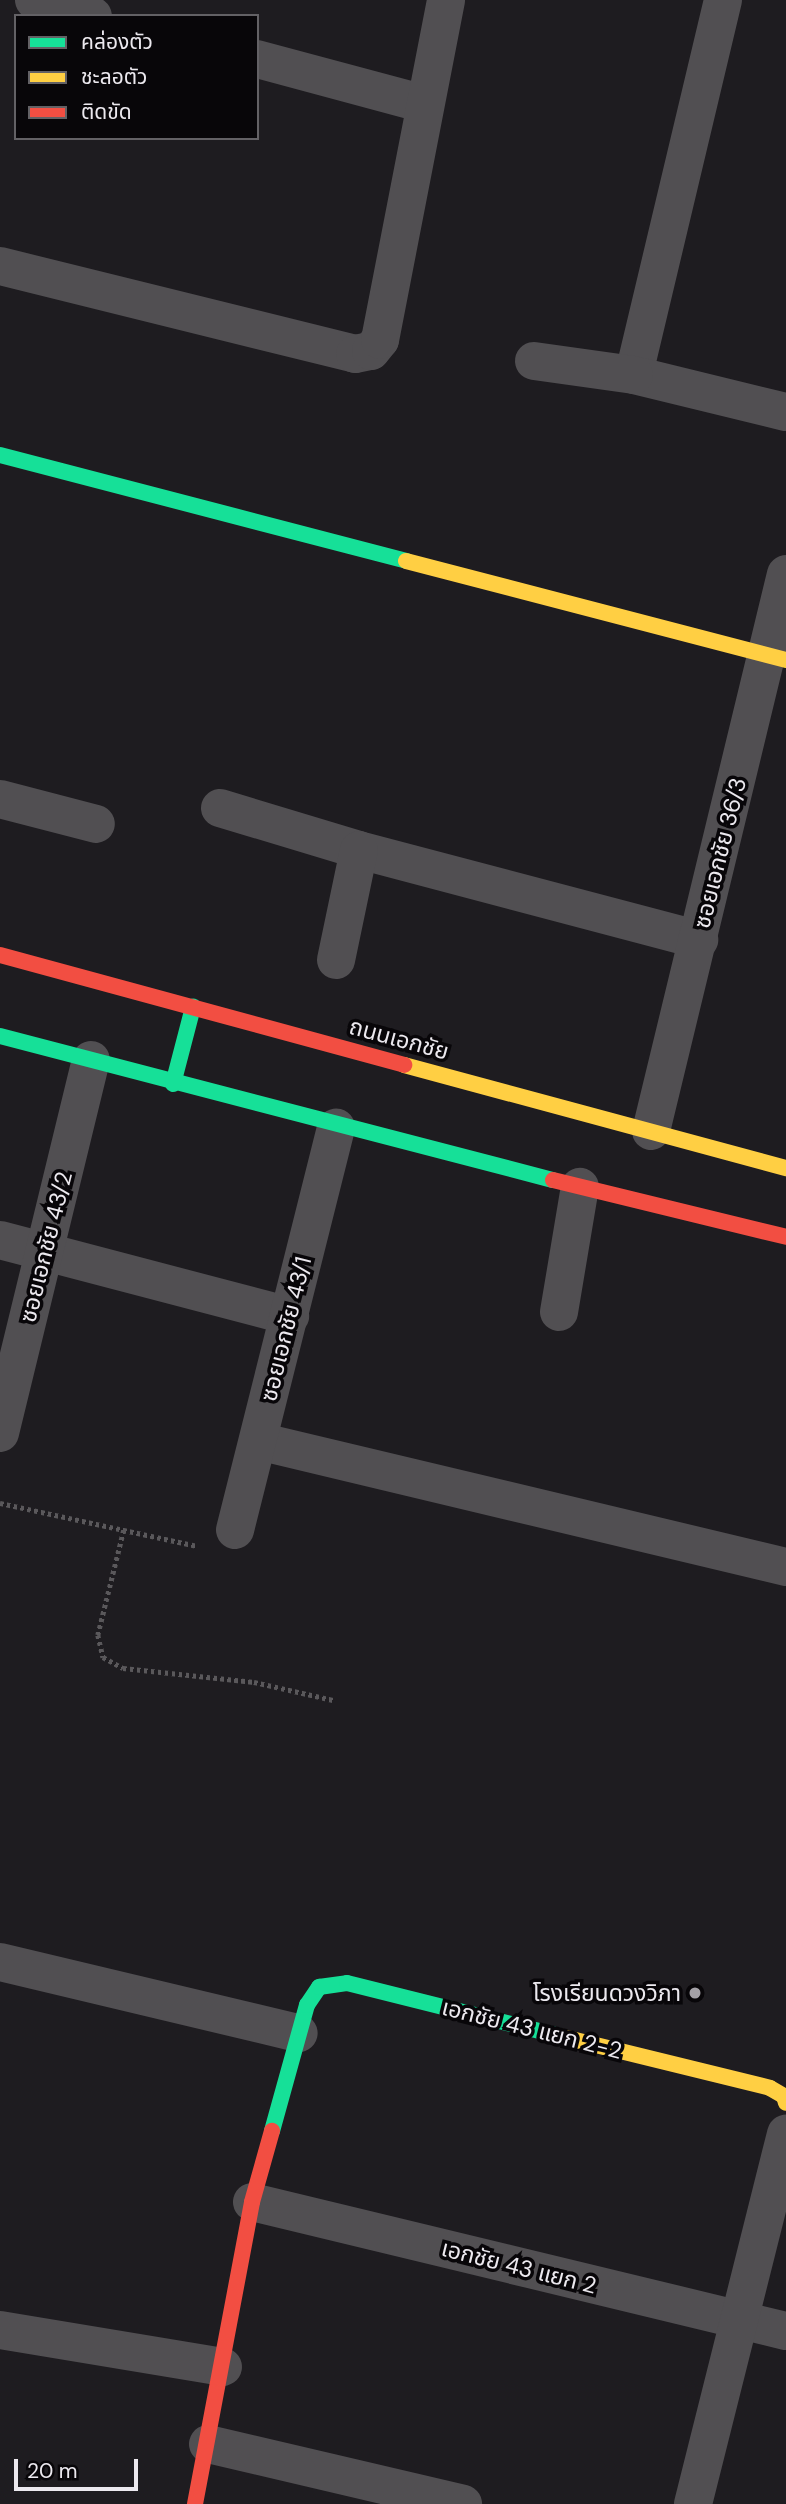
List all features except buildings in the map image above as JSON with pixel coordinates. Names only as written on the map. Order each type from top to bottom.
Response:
[{"type":"street","points":[[34,0],[86,14]]},
{"type":"street","points":[[0,266],[355,354],[371,351],[380,340],[446,0]]},
{"type":"street","points":[[634,375],[723,0]]},
{"type":"street","points":[[259,61],[425,104]]},
{"type":"street","points":[[534,361],[634,375],[786,412]]},
{"type":"street","points":[[0,455],[777,657]]},
{"type":"street","name":"ซอยเอกชัย 36/3","points":[[651,1131],[699,940],[777,657],[786,575]]},
{"type":"street","points":[[0,799],[96,824]]},
{"type":"street","points":[[220,807],[359,850],[699,940]]},
{"type":"street","points":[[336,960],[359,850]]},
{"type":"street","name":"ถนนเอกชัย","points":[[0,955],[786,1168]]},
{"type":"street","points":[[173,1084],[193,1007]]},
{"type":"street","points":[[0,1036],[336,1127],[786,1237]]},
{"type":"street","name":"ซอยเอกชัย 43/2","points":[[0,1433],[91,1060]]},
{"type":"street","name":"ซอยเอกชัย 43/1","points":[[235,1530],[336,1127]]},
{"type":"street","points":[[559,1312],[580,1187]]},
{"type":"street","points":[[0,1240],[290,1315]]},
{"type":"street","points":[[258,1440],[786,1567]]},
{"type":"street","points":[[0,1962],[299,2033],[251,2202],[223,2367],[195,2504]]},
{"type":"street","name":"เอกชัย 43 แยก 2-2","points":[[299,2033],[307,2005],[319,1987],[347,1983],[770,2088],[784,2096],[786,2103]]},
{"type":"street","points":[[693,2504],[786,2133]]},
{"type":"street","name":"เอกชัย 43 แยก 2","points":[[251,2202],[786,2331]]},
{"type":"street","points":[[0,2330],[223,2367]]},
{"type":"street","points":[[208,2445],[463,2504]]},
{"type":"path","points":[[0,1503],[207,1548],[223,1544],[235,1530]]},
{"type":"path","points":[[124,1530],[98,1635],[103,1657],[123,1668],[254,1682],[332,1700]]},
{"type":"traffic: fast","points":[[0,455],[406,561]]},
{"type":"traffic: fast","points":[[173,1084],[193,1007]]},
{"type":"traffic: fast","points":[[0,1036],[553,1180]]},
{"type":"traffic: fast","points":[[272,2131],[307,2005],[319,1987],[347,1983],[559,2036]]},
{"type":"traffic: slow","points":[[406,561],[786,660]]},
{"type":"traffic: slow","points":[[404,1065],[786,1168]]},
{"type":"traffic: slow","points":[[559,2036],[770,2088],[784,2096],[786,2103]]},
{"type":"traffic: jam","points":[[0,955],[404,1065]]},
{"type":"traffic: jam","points":[[553,1180],[786,1237]]},
{"type":"traffic: jam","points":[[195,2504],[252,2202],[272,2131]]},
{"type":"place","name":"โรงเรียนดวงวิภา","points":[[695,1993]]}]
